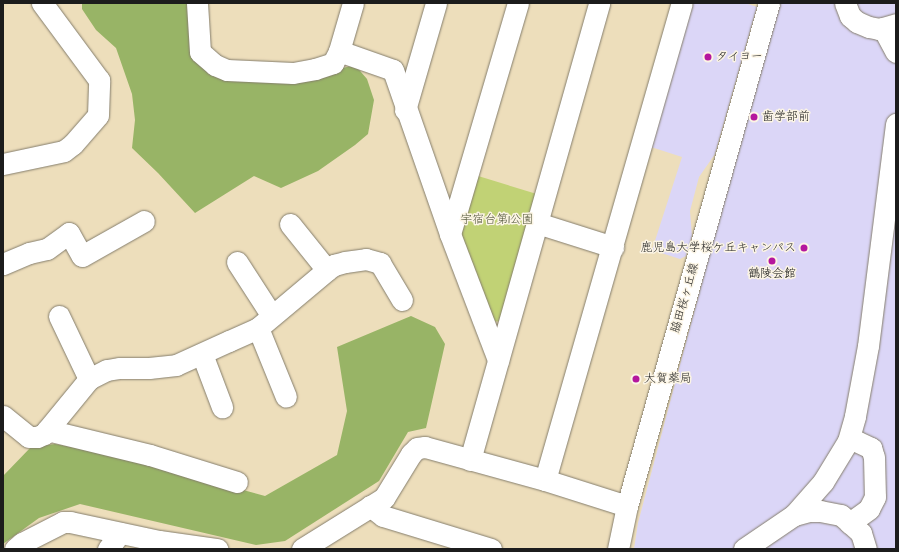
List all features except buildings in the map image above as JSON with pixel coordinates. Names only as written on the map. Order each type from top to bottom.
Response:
[{"type":"street","points":[[3,164],[64,151],[73,144],[98,116],[98,80],[42,3]]},
{"type":"street","points":[[197,3],[200,52],[215,66],[226,70],[293,73],[333,63],[339,51],[353,3]]},
{"type":"street","points":[[405,110],[436,3]]},
{"type":"street","points":[[450,234],[518,3]]},
{"type":"street","points":[[470,460],[600,3]]},
{"type":"street","points":[[545,480],[682,3]]},
{"type":"street","name":"脇田桜ヶ丘線","points":[[618,549],[627,506],[769,3]]},
{"type":"street","points":[[845,3],[850,16],[857,22],[869,27],[890,26],[896,52]]},
{"type":"street","points":[[339,51],[393,70],[405,110],[498,360]]},
{"type":"street","points":[[744,549],[794,515],[823,482],[848,441],[855,416],[868,346],[896,124]]},
{"type":"street","points":[[3,264],[29,253],[47,249],[69,232],[82,256],[144,221]]},
{"type":"street","points":[[290,224],[327,270]]},
{"type":"street","points":[[537,224],[613,247]]},
{"type":"street","points":[[3,416],[29,437],[37,437],[44,434],[89,380],[107,370],[176,365],[202,354],[265,322],[334,265],[366,259],[380,263],[402,300]]},
{"type":"street","points":[[237,262],[265,322],[286,397]]},
{"type":"street","points":[[59,316],[89,380]]},
{"type":"street","points":[[202,354],[222,407]]},
{"type":"street","points":[[47,430],[150,456],[237,482]]},
{"type":"street","points":[[848,441],[865,444],[871,448],[874,457],[875,497],[869,509],[850,523]]},
{"type":"street","points":[[302,549],[384,498],[411,454],[417,448],[425,447],[545,480],[627,506]]},
{"type":"street","points":[[370,506],[382,516],[491,549]]},
{"type":"street","points":[[794,515],[809,511],[820,511],[841,515],[861,533],[866,549]]},
{"type":"street","points":[[15,549],[22,543],[63,522],[70,522],[114,541],[159,542],[211,548]]},
{"type":"shaded area","points":[[689,3],[745,3],[757,7],[715,154],[699,177],[690,211],[692,236],[686,256],[680,259],[652,250],[682,157],[648,146]]},
{"type":"shaded area","name":"鹿児島大学桜ケ丘キャンパス","points":[[776,3],[896,3],[896,549],[634,549],[638,523]]},
{"type":"green space","points":[[82,3],[190,3],[211,71],[233,81],[318,74],[355,65],[367,79],[374,100],[368,134],[318,171],[281,188],[254,176],[195,213],[158,173],[132,148],[135,120],[132,94],[116,48],[96,30],[82,9]]},
{"type":"green space","name":"宇宿台第1公園","points":[[475,175],[540,195],[502,321],[489,322],[458,234]]},
{"type":"green space","points":[[411,316],[435,327],[445,344],[426,428],[408,432],[379,481],[285,541],[256,545],[80,504],[39,518],[3,544],[3,476],[31,447],[55,444],[111,454],[265,496],[337,455],[347,411],[337,347]]},
{"type":"place","name":"タイヨー","points":[[708,57]]},
{"type":"place","name":"歯学部前","points":[[754,117]]},
{"type":"place","name":"鹿児島大学桜ケ丘キャンパス","points":[[804,248]]},
{"type":"place","name":"鶴陵会館","points":[[772,261]]},
{"type":"place","name":"大賀薬局","points":[[636,379]]}]
